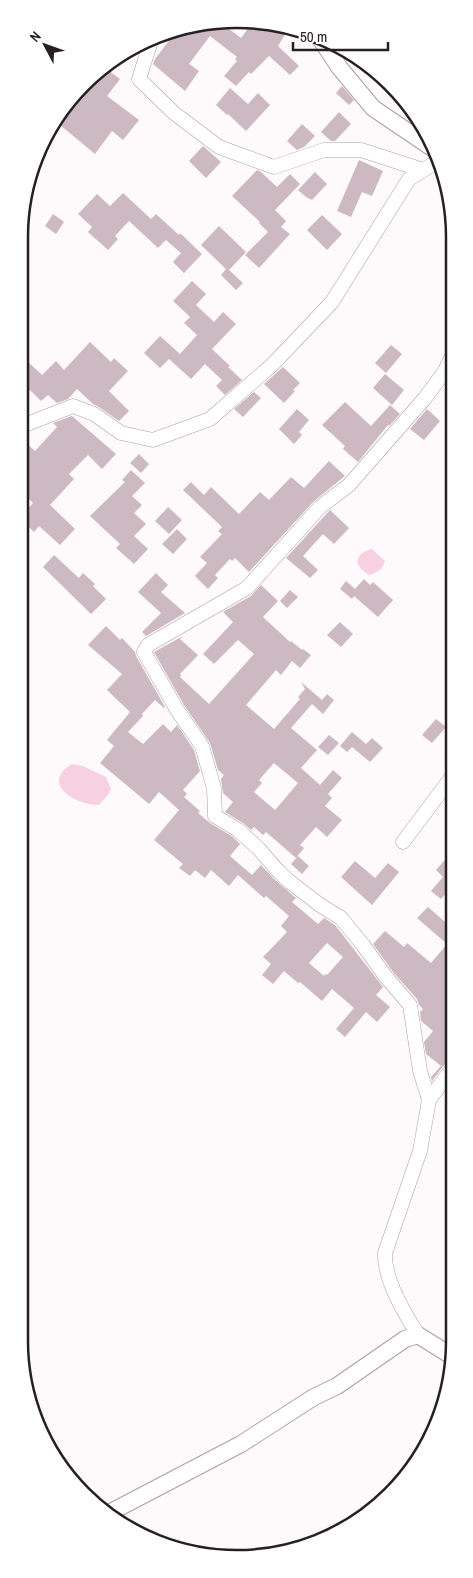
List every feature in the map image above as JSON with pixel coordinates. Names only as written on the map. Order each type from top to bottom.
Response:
[{"type":"street","points":[[149,47],[140,78],[174,113],[220,147],[274,167],[324,150],[361,150],[423,170]]},
{"type":"street","points":[[326,48],[339,67],[373,108],[423,142]]},
{"type":"street","points":[[28,424],[73,406],[94,414],[121,433],[153,440],[210,419],[273,364],[332,302],[409,179],[432,164]]},
{"type":"street","points":[[445,1352],[418,1335],[392,1285],[384,1264],[385,1253],[420,1151],[428,1100],[420,1071],[410,1005],[386,977],[342,918],[290,882],[238,830],[215,816],[214,788],[202,746],[177,710],[144,652],[148,645],[247,588],[320,507],[349,485],[446,375]]},
{"type":"street","points":[[403,842],[446,785]]},
{"type":"street","points":[[428,1100],[446,1077]]},
{"type":"street","points":[[114,1511],[242,1444],[314,1397],[337,1386],[405,1339],[418,1335]]},
{"type":"shaded area","points":[[372,549],[385,561],[379,570],[369,575],[361,569],[357,562],[361,554]]},
{"type":"shaded area","points":[[72,764],[83,766],[106,777],[111,789],[99,805],[80,801],[64,792],[59,778],[63,771]]},
{"type":"building","points":[[223,28],[228,28],[241,38],[250,28],[285,34],[278,46],[299,66],[290,75],[269,56],[251,74],[249,72],[236,86],[224,76],[237,61],[235,59],[237,57],[210,36],[189,64],[199,71],[185,91],[153,64],[171,39],[209,29]]},
{"type":"building","points":[[109,71],[120,79],[107,96],[139,120],[123,140],[112,131],[95,154],[60,125],[87,91]]},
{"type":"building","points":[[342,86],[354,100],[349,105],[336,93]]},
{"type":"building","points":[[230,88],[248,104],[258,93],[270,105],[246,131],[216,105]]},
{"type":"building","points":[[339,112],[351,124],[335,141],[331,141],[321,132]]},
{"type":"building","points":[[302,124],[315,136],[304,147],[297,150],[287,141]]},
{"type":"building","points":[[203,146],[221,162],[206,178],[189,161]]},
{"type":"building","points":[[359,160],[383,171],[372,196],[362,192],[351,217],[337,211]]},
{"type":"building","points":[[257,170],[277,187],[290,174],[300,184],[275,210],[286,221],[281,227],[290,234],[259,268],[245,255],[268,232],[232,196]]},
{"type":"building","points":[[315,172],[327,184],[312,200],[298,190]]},
{"type":"building","points":[[123,193],[151,219],[156,214],[202,254],[184,273],[173,262],[181,253],[166,240],[158,248],[129,221],[115,236],[118,239],[108,250],[88,232],[92,227],[78,214],[97,194],[110,206]]},
{"type":"building","points":[[53,214],[64,222],[56,234],[45,226]]},
{"type":"building","points":[[322,215],[342,234],[327,250],[307,230]]},
{"type":"building","points":[[219,226],[246,252],[229,270],[243,283],[236,290],[221,275],[226,269],[201,245]]},
{"type":"building","points":[[192,281],[206,294],[196,305],[214,322],[223,312],[236,324],[212,349],[242,380],[225,395],[216,386],[222,380],[205,364],[191,379],[169,359],[160,368],[144,353],[160,336],[180,354],[197,335],[184,323],[190,317],[173,301]]},
{"type":"building","points":[[90,342],[111,362],[114,358],[128,371],[109,391],[129,411],[119,421],[93,404],[77,389],[68,399],[57,403],[48,395],[41,401],[30,390],[28,392],[28,362],[42,375],[56,361],[64,370]]},
{"type":"building","points":[[391,345],[402,354],[386,373],[375,363]]},
{"type":"building","points":[[283,367],[300,383],[284,403],[264,384]]},
{"type":"building","points":[[385,374],[404,390],[392,405],[373,388]]},
{"type":"building","points":[[254,392],[261,398],[243,417],[234,409]]},
{"type":"building","points":[[345,402],[371,426],[390,405],[400,414],[388,425],[358,462],[343,449],[345,446],[322,425]]},
{"type":"building","points":[[297,409],[309,420],[299,432],[302,435],[294,444],[279,429]]},
{"type":"building","points":[[427,409],[440,421],[424,440],[410,429]]},
{"type":"building","points":[[72,416],[116,454],[102,469],[88,455],[69,474],[74,479],[50,505],[75,529],[60,545],[39,526],[34,532],[28,526],[28,508],[33,503],[28,498],[28,445],[35,451],[57,427],[53,423]]},
{"type":"building","points":[[139,454],[149,464],[141,473],[130,463]]},
{"type":"building","points":[[329,461],[345,476],[314,501],[249,572],[235,558],[232,561],[230,559],[215,575],[218,578],[208,589],[195,576],[207,563],[200,557],[222,534],[218,531],[222,527],[183,490],[191,482],[204,495],[211,487],[239,514],[260,492],[269,500],[291,477],[304,488]]},
{"type":"building","points":[[131,470],[145,483],[132,496],[142,505],[134,513],[146,524],[134,536],[148,549],[134,564],[116,548],[120,544],[90,516],[125,482],[122,480]]},
{"type":"building","points":[[168,507],[182,520],[169,534],[155,521]]},
{"type":"building","points":[[330,510],[349,528],[334,544],[323,534],[303,556],[318,570],[310,578],[286,558]]},
{"type":"building","points":[[177,529],[187,539],[173,554],[162,544]]},
{"type":"building","points":[[54,555],[79,578],[83,573],[95,584],[93,586],[106,599],[91,614],[43,567]]},
{"type":"building","points":[[156,573],[168,585],[161,592],[185,613],[146,636],[142,632],[161,613],[138,592]]},
{"type":"building","points":[[364,579],[370,585],[373,582],[393,600],[378,617],[354,596],[352,599],[340,589],[346,581],[355,589]]},
{"type":"building","points":[[261,585],[278,601],[263,617],[290,642],[311,655],[300,668],[292,661],[281,675],[276,670],[246,705],[274,729],[300,699],[298,697],[305,689],[301,682],[322,700],[327,694],[334,700],[323,714],[312,704],[291,728],[317,750],[301,768],[320,785],[333,770],[342,778],[328,794],[332,798],[325,806],[342,820],[327,837],[316,827],[300,845],[304,848],[296,858],[266,832],[263,835],[254,827],[251,830],[225,812],[233,802],[223,793],[221,779],[224,775],[218,770],[210,743],[184,705],[154,652],[183,636],[180,639],[198,655],[180,674],[180,677],[209,704],[254,654],[238,640],[214,664],[203,654],[233,622],[223,612],[251,596]],"holes":[[[274,763],[298,783],[275,810],[254,792],[262,783],[259,780]]]},
{"type":"building","points":[[290,590],[298,597],[287,608],[280,601]]},
{"type":"building","points":[[340,622],[353,634],[341,647],[327,635]]},
{"type":"building","points":[[106,626],[120,640],[122,638],[135,652],[165,707],[155,700],[128,732],[143,744],[163,724],[171,732],[177,725],[194,750],[200,771],[183,790],[187,794],[184,797],[200,811],[198,813],[240,844],[230,856],[252,875],[261,865],[296,898],[292,902],[318,924],[324,918],[335,925],[383,987],[376,995],[390,1007],[377,1022],[366,1012],[345,1037],[336,1029],[354,1008],[332,989],[322,1001],[284,971],[273,984],[262,975],[271,964],[263,957],[287,932],[281,926],[289,916],[266,896],[264,898],[238,875],[229,886],[211,870],[205,878],[195,870],[190,876],[179,868],[183,864],[154,840],[179,810],[159,792],[149,804],[100,763],[114,746],[107,740],[130,712],[107,690],[122,674],[88,645]],"holes":[[[327,943],[343,957],[324,976],[309,963]]]},
{"type":"building","points":[[436,719],[446,727],[432,743],[422,735]]},
{"type":"building","points":[[352,732],[366,744],[372,738],[383,748],[370,762],[352,747],[347,752],[340,746]]},
{"type":"building","points":[[329,735],[339,743],[328,755],[318,747]]},
{"type":"building","points":[[298,856],[309,866],[302,874],[291,864]]},
{"type":"building","points":[[446,859],[446,894],[441,899],[431,891],[443,877],[436,870]]},
{"type":"building","points":[[355,861],[375,878],[388,863],[399,872],[372,905],[341,877]]},
{"type":"building","points":[[428,907],[446,923],[446,943],[417,918]]},
{"type":"building","points":[[385,931],[404,947],[407,943],[431,963],[446,945],[446,1064],[432,1081],[431,1077],[441,1066],[426,1054],[424,1042],[433,1031],[421,1021],[420,1012],[423,1009],[417,999],[393,972],[373,944]]}]
